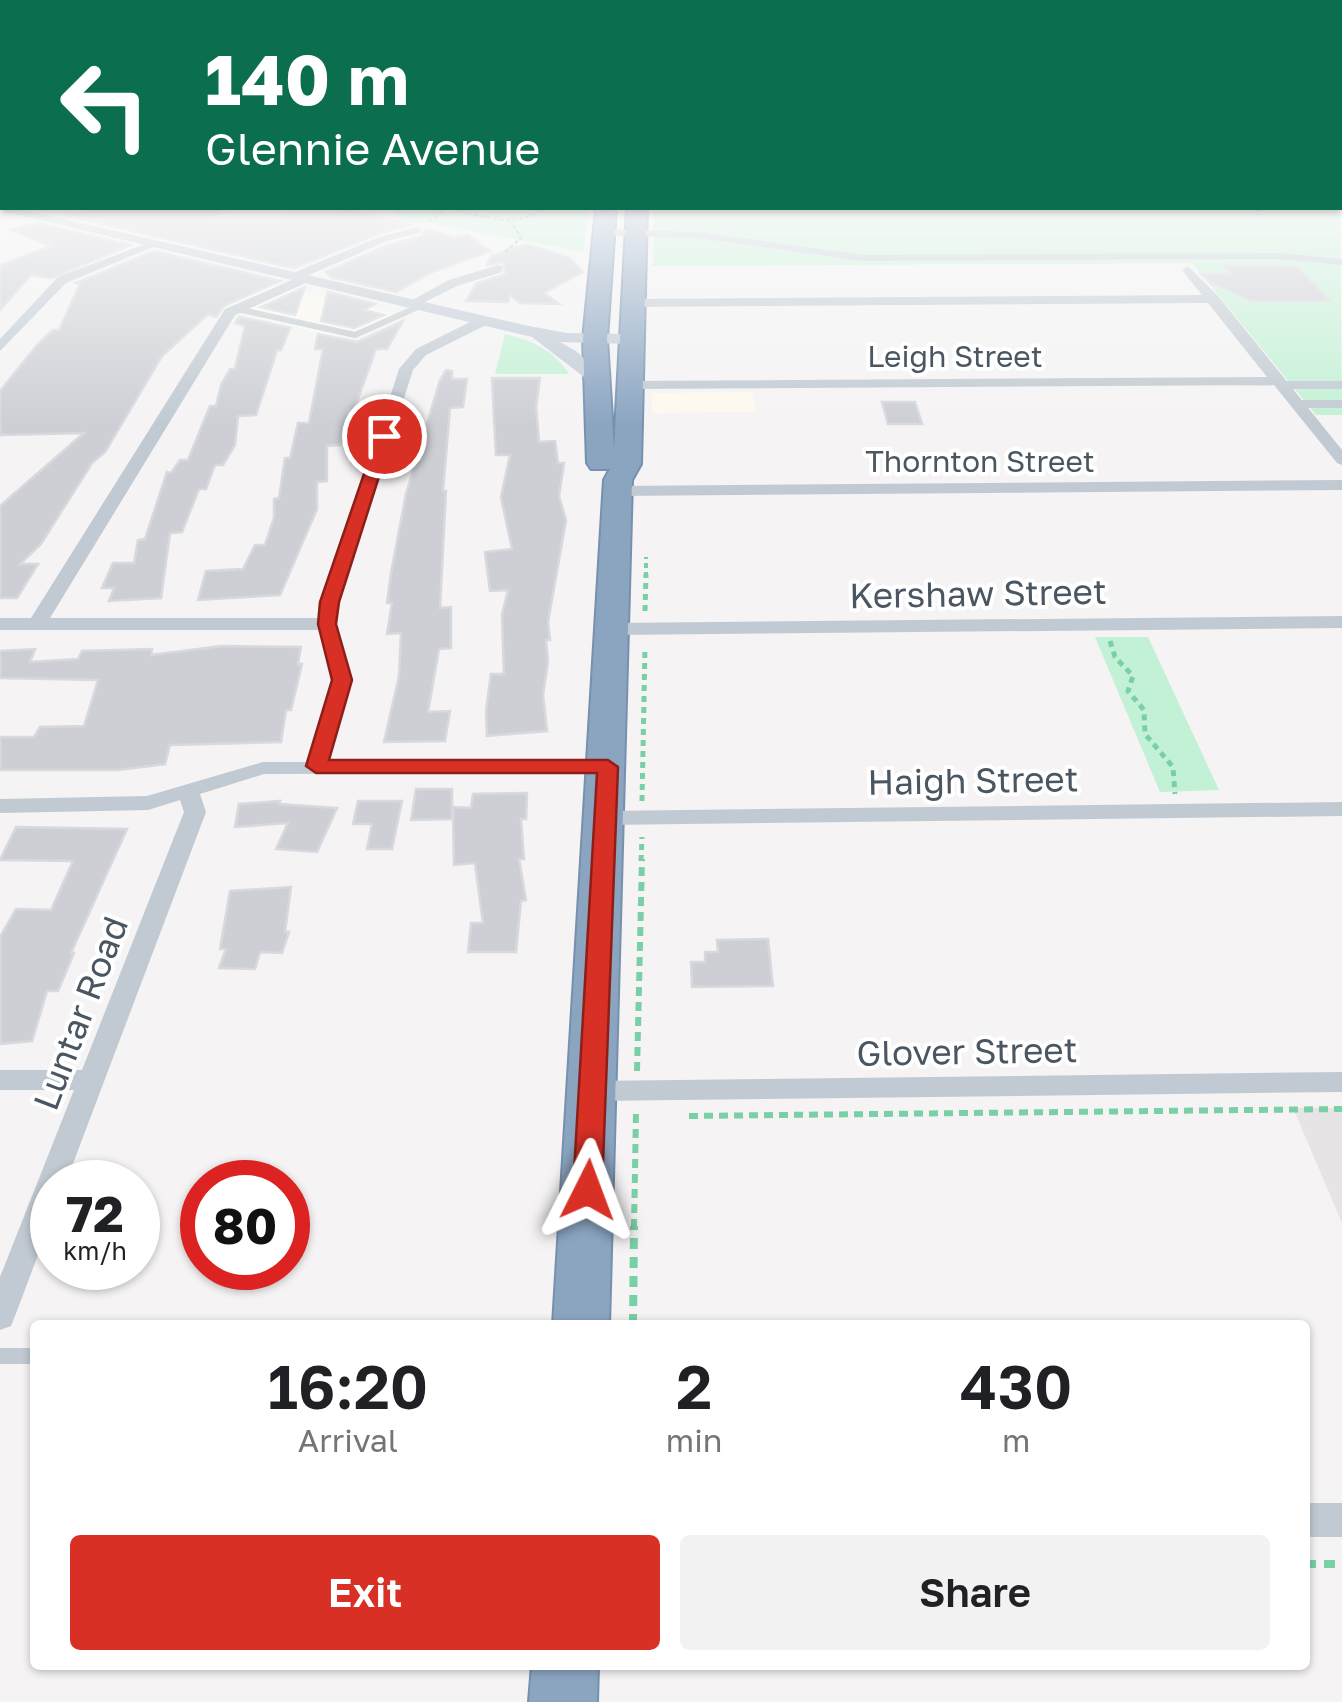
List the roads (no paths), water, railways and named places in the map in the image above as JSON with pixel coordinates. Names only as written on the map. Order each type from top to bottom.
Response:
[{"type":"highway","points":[[600,265],[594,340],[601,464],[618,486]]},
{"type":"highway","points":[[581,1320],[618,486],[627,464],[634,265]]},
{"type":"highway","points":[[564,1702],[565,1670]]},
{"type":"main road","points":[[252,265],[526,330],[594,340],[632,340]]},
{"type":"main road","points":[[526,330],[596,311]]},
{"type":"main road","points":[[526,330],[570,355],[597,381]]},
{"type":"street","points":[[0,347],[62,280],[99,265]]},
{"type":"street","points":[[37,624],[230,312],[326,265]]},
{"type":"street","points":[[415,305],[452,282],[496,265]]},
{"type":"street","points":[[1188,270],[1342,460]]},
{"type":"street","points":[[633,302],[1214,299]]},
{"type":"street","points":[[316,766],[342,680],[327,624],[330,602],[409,363],[421,352],[483,321]]},
{"type":"street","name":"Leigh Street","points":[[630,385],[1282,383]]},
{"type":"street","name":"Thornton Street","points":[[618,486],[1342,485]]},
{"type":"street","name":"Kershaw Street","points":[[614,629],[1342,622]]},
{"type":"street","points":[[0,624],[327,624]]},
{"type":"street","points":[[0,806],[148,803],[264,768],[608,767]]},
{"type":"street","name":"Luntar Road","points":[[0,1316],[195,812],[188,791]]},
{"type":"street","name":"Haigh Street","points":[[606,818],[1342,808]]},
{"type":"street","points":[[0,1080],[91,1080]]},
{"type":"street","name":"Glover Street","points":[[592,1091],[1342,1082]]},
{"type":"street","points":[[1310,1520],[1342,1520]]},
{"type":"lane","points":[[237,309],[355,335],[415,305]]},
{"type":"lane","points":[[1282,383],[1342,385]]},
{"type":"lane","points":[[1298,404],[1342,404]]},
{"type":"lane","points":[[0,1356],[30,1356]]}]
